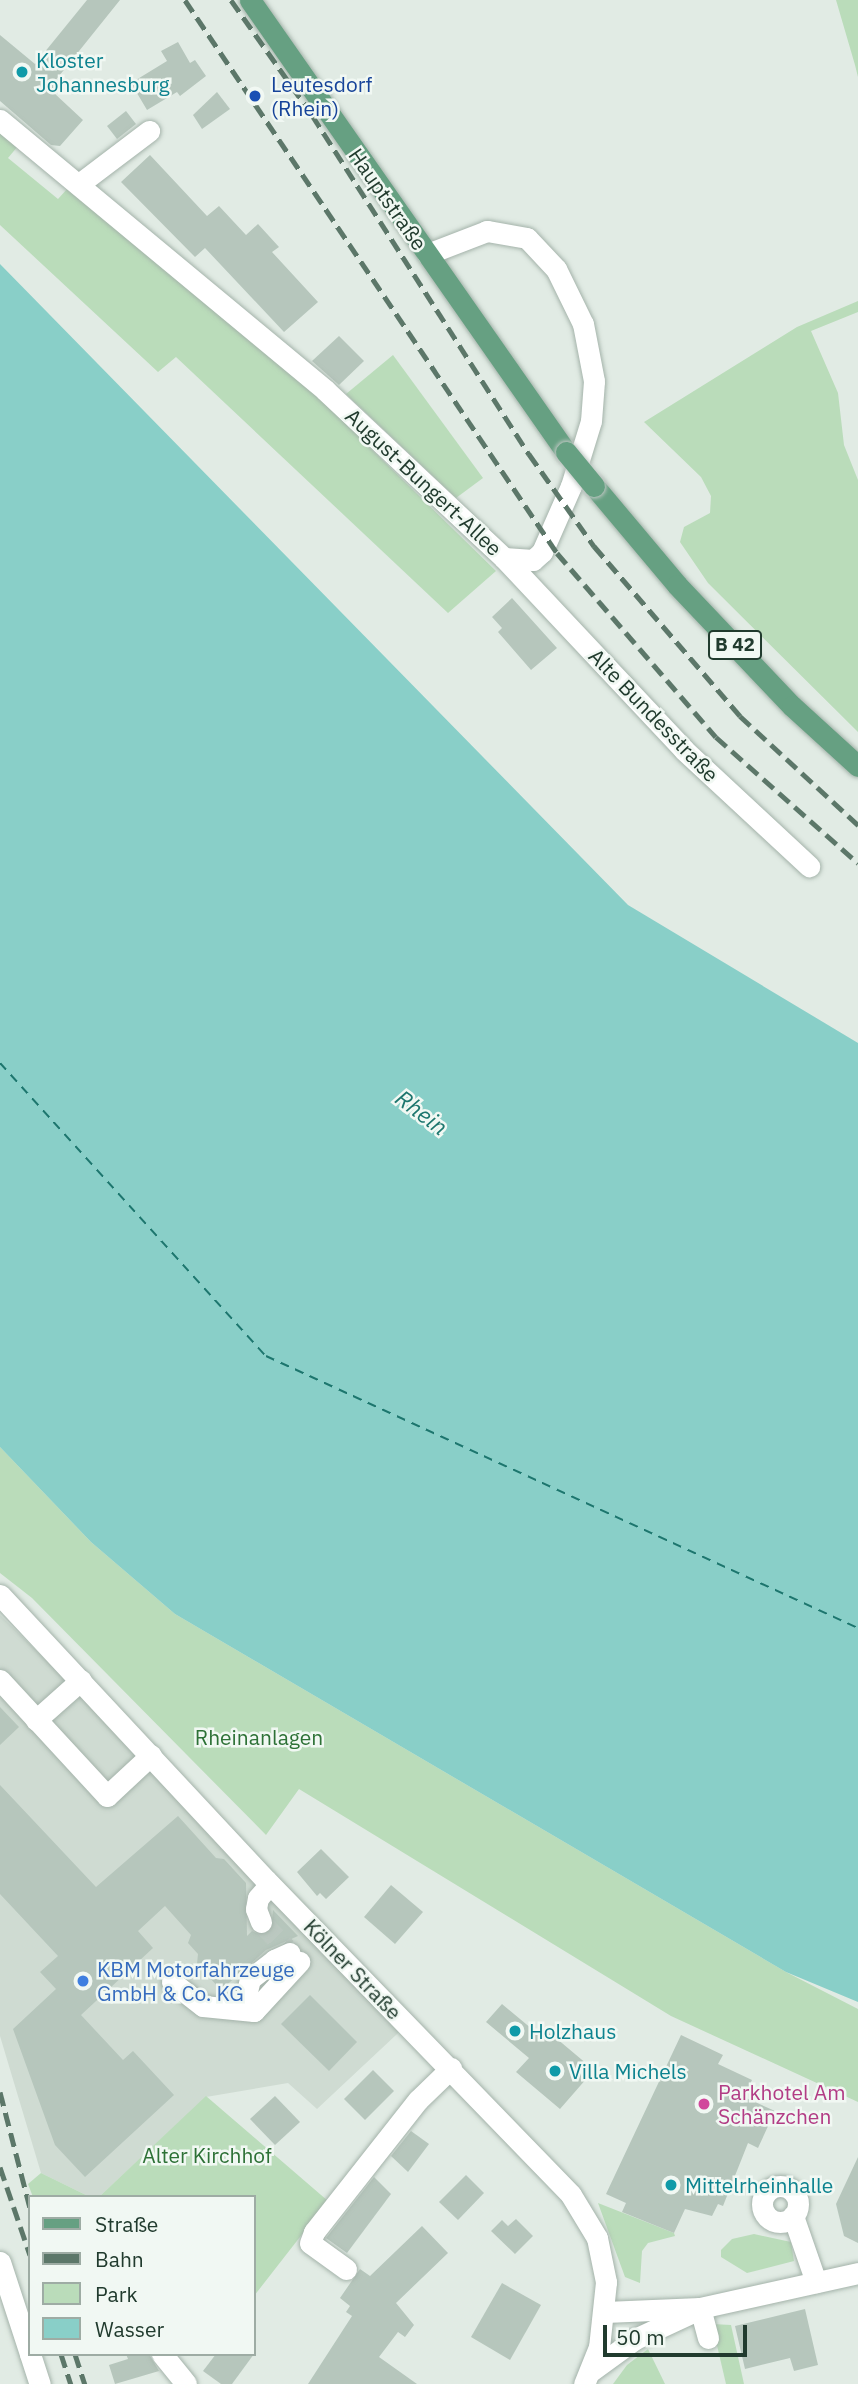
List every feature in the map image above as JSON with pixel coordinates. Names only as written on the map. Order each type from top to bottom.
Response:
[{"type":"main road","name":"Hauptstraße","points":[[250,0],[566,452],[677,585],[792,706],[858,766]]},
{"type":"street","name":"August-Bungert-Allee","points":[[0,120],[324,390],[504,558],[522,562],[542,552],[582,453],[594,381],[583,324],[556,269],[527,238],[487,231],[427,254]]},
{"type":"street","points":[[79,184],[149,131]]},
{"type":"street","name":"Alte Bundesstraße","points":[[504,558],[684,750],[809,866]]},
{"type":"street","name":"Kölner Straße","points":[[0,1595],[270,1884],[571,2195],[597,2238],[606,2282],[605,2312],[599,2347],[585,2379]]},
{"type":"street","points":[[0,1680],[107,1796],[151,1755]]},
{"type":"street","points":[[36,1720],[81,1680]]},
{"type":"street","points":[[261,1922],[256,1909],[258,1898],[270,1884]]},
{"type":"street","points":[[172,1982],[203,2006],[254,2011],[246,1996],[250,1979],[274,1960],[324,1940]]},
{"type":"street","points":[[346,2269],[310,2243],[314,2232],[418,2100],[451,2068]]},
{"type":"street","points":[[793,2216],[816,2282]]},
{"type":"street","points":[[0,2262],[28,2348]]},
{"type":"street","points":[[605,2312],[700,2308],[858,2273]]},
{"type":"street","points":[[585,2379],[635,2339],[659,2330],[700,2308]]},
{"type":"street","points":[[700,2308],[708,2338]]},
{"type":"street","points":[[605,2312],[625,2323],[659,2330]]},
{"type":"street","points":[[31,2356],[40,2384]]},
{"type":"street","points":[[164,2356],[186,2384]]},
{"type":"shaded area","points":[[0,1615],[412,2020],[317,2109],[288,2083],[206,2097],[101,2195],[86,2195],[41,2173],[0,2036]]},
{"type":"green space","points":[[836,0],[858,0],[858,77],[855,65]]},
{"type":"green space","points":[[0,133],[18,146],[8,158],[58,199],[68,188],[317,396],[496,571],[448,613],[176,357],[158,372],[0,225]]},
{"type":"green space","points":[[858,301],[858,312],[811,331],[838,393],[844,445],[858,480],[858,732],[708,583],[680,542],[684,527],[710,513],[711,496],[701,477],[644,422],[797,327]]},
{"type":"green space","points":[[393,355],[483,478],[456,498],[346,394]]},
{"type":"green space","name":"Rheinanlagen","points":[[0,1447],[91,1542],[175,1614],[786,1972],[858,2009],[858,2102],[671,2016],[299,1789],[266,1835],[32,1598],[0,1573]]},
{"type":"green space","name":"Alter Kirchhof","points":[[206,2096],[328,2201],[256,2293],[256,2195],[101,2195]]},
{"type":"green space","name":"Alter Kirchhof","points":[[41,2173],[86,2195],[32,2195],[28,2184]]},
{"type":"green space","points":[[598,2203],[674,2233],[675,2236],[648,2243],[642,2251],[640,2283],[625,2277]]},
{"type":"green space","points":[[754,2234],[791,2242],[794,2261],[747,2273],[721,2257],[721,2250],[732,2239]]},
{"type":"green space","points":[[712,2324],[731,2325],[744,2384],[726,2384]]},
{"type":"green space","points":[[648,2349],[665,2384],[613,2384],[627,2365]]},
{"type":"water","name":"Rhein","points":[[0,264],[628,905],[858,1043],[858,2002],[786,1972],[175,1614],[91,1542],[0,1447]]},
{"type":"building","points":[[87,0],[120,0],[55,81],[61,85],[54,93],[83,120],[60,146],[51,145],[0,101],[0,35],[35,64]]},
{"type":"building","points":[[178,42],[190,63],[195,60],[206,76],[180,96],[177,92],[147,110],[131,83],[167,61],[161,51]]},
{"type":"building","points":[[217,92],[230,109],[202,129],[193,115]]},
{"type":"building","points":[[126,111],[136,124],[117,139],[107,126]]},
{"type":"building","points":[[150,155],[207,216],[219,206],[246,235],[258,224],[279,247],[272,252],[318,302],[284,332],[205,248],[195,257],[121,182]]},
{"type":"building","points":[[339,336],[364,361],[339,385],[312,361]]},
{"type":"building","points":[[512,598],[557,648],[531,670],[498,632],[502,628],[492,617]]},
{"type":"building","points":[[0,1707],[19,1727],[0,1745]]},
{"type":"building","name":"KBM Motorfahrzeuge GmbH & Co. KG","points":[[0,1785],[96,1887],[178,1816],[216,1858],[224,1859],[246,1883],[247,1936],[252,1931],[260,1935],[271,1931],[273,1910],[298,1936],[266,1950],[221,1990],[197,1964],[198,1954],[188,1943],[191,1935],[165,1906],[138,1931],[153,1948],[81,2015],[123,2060],[133,2051],[174,2095],[85,2177],[55,2145],[13,2029],[56,1989],[40,1972],[58,1956],[0,1894]]},
{"type":"building","points":[[321,1849],[349,1877],[326,1899],[320,1893],[317,1896],[297,1872]]},
{"type":"building","points":[[391,1885],[423,1912],[395,1944],[364,1917]]},
{"type":"building","points":[[310,1995],[357,2042],[329,2071],[281,2024]]},
{"type":"building","name":"Villa Michels","points":[[502,2004],[544,2039],[550,2033],[594,2070],[560,2109],[516,2072],[529,2058],[486,2022]]},
{"type":"building","points":[[681,2035],[723,2055],[718,2064],[752,2080],[744,2097],[775,2111],[758,2148],[748,2143],[723,2206],[718,2204],[712,2216],[685,2209],[674,2233],[622,2212],[626,2203],[606,2194]]},
{"type":"building","points":[[373,2070],[394,2091],[365,2120],[344,2099]]},
{"type":"building","points":[[275,2096],[300,2122],[275,2145],[250,2119]]},
{"type":"building","points":[[411,2131],[429,2144],[408,2172],[391,2156]]},
{"type":"building","points":[[858,2157],[858,2243],[844,2236],[836,2204]]},
{"type":"building","points":[[466,2175],[484,2193],[458,2220],[439,2202]]},
{"type":"building","points":[[374,2177],[391,2194],[347,2253],[326,2238]]},
{"type":"building","points":[[516,2219],[533,2236],[515,2254],[491,2231],[502,2220],[508,2226]]},
{"type":"building","points":[[422,2226],[448,2253],[396,2303],[414,2325],[405,2337],[398,2332],[379,2357],[417,2384],[308,2384],[352,2316],[346,2312],[350,2306],[340,2298],[360,2269],[370,2276]]},
{"type":"building","points":[[502,2283],[541,2305],[510,2360],[471,2337]]},
{"type":"building","points":[[805,2309],[818,2365],[794,2371],[790,2358],[745,2369],[735,2326]]},
{"type":"building","points":[[127,2356],[150,2356],[159,2371],[115,2384],[109,2365],[128,2359]]},
{"type":"building","points":[[214,2356],[253,2356],[232,2384],[221,2384],[203,2371]]},
{"type":"ferry route","points":[[0,1063],[266,1356],[858,1628]]},
{"type":"tunnel","points":[[261,1922],[286,1948]]},
{"type":"railway","points":[[185,0],[557,553],[716,737],[858,863]]},
{"type":"railway","points":[[231,0],[312,115],[529,454],[594,546],[740,716],[858,825]]},
{"type":"railway","points":[[0,2092],[28,2200]]},
{"type":"railway","points":[[0,2167],[28,2249]]},
{"type":"railway","points":[[62,2356],[71,2384]]},
{"type":"railway","points":[[76,2356],[85,2384]]},
{"type":"place","name":"Kloster Johannesburg","points":[[22,72]]},
{"type":"place","name":"Leutesdorf (Rhein)","points":[[255,96]]},
{"type":"place","name":"KBM Motorfahrzeuge GmbH & Co. KG","points":[[83,1981]]},
{"type":"place","name":"Holzhaus","points":[[515,2031]]},
{"type":"place","name":"Villa Michels","points":[[555,2071]]},
{"type":"place","name":"Parkhotel Am Schänzchen","points":[[704,2104]]},
{"type":"place","name":"Mittelrheinhalle","points":[[671,2185]]}]
